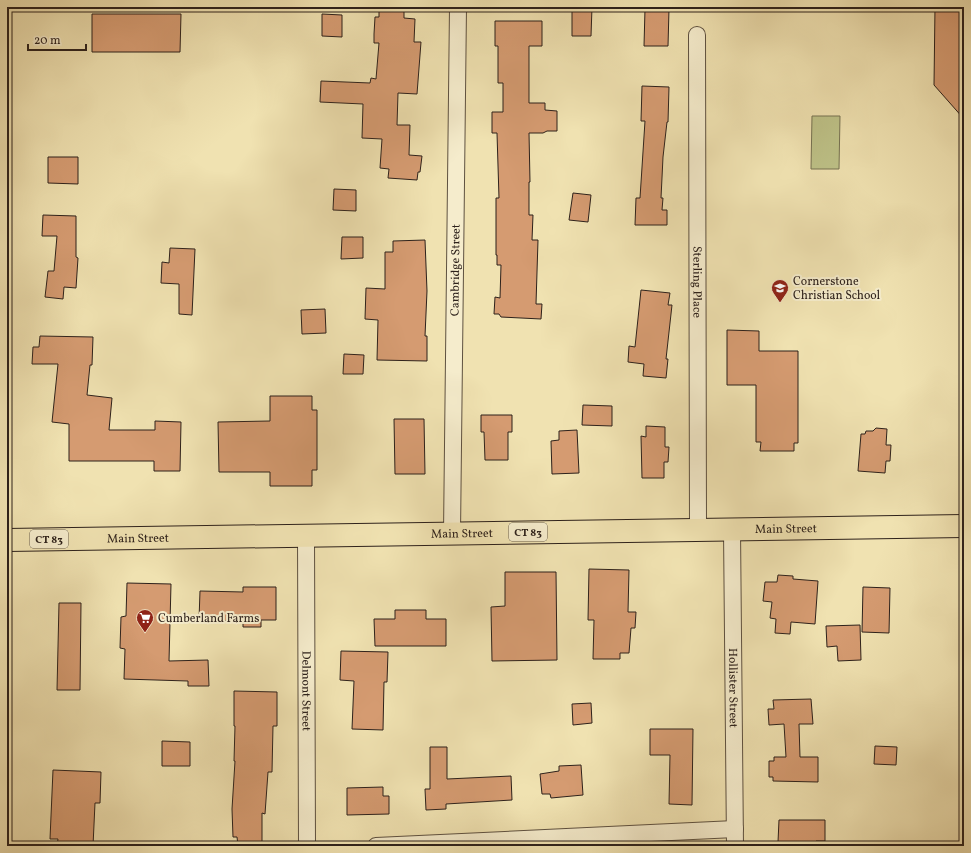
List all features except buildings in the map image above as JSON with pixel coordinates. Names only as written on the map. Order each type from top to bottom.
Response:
[{"type":"main road","name":"Main Street","points":[[7,540],[964,526]]},
{"type":"street","name":"Cambridge Street","points":[[452,533],[458,7]]},
{"type":"street","name":"Sterling Place","points":[[697,35],[698,530]]},
{"type":"street","name":"Hollister Street","points":[[732,530],[735,846]]},
{"type":"street","name":"Delmont Street","points":[[306,535],[307,846]]},
{"type":"street","points":[[376,846],[735,829]]},
{"type":"green space","points":[[812,116],[840,116],[839,169],[811,169]]},
{"type":"place","name":"Cornerstone Christian School","points":[[780,303]]},
{"type":"place","name":"Cumberland Farms","points":[[145,633]]}]
